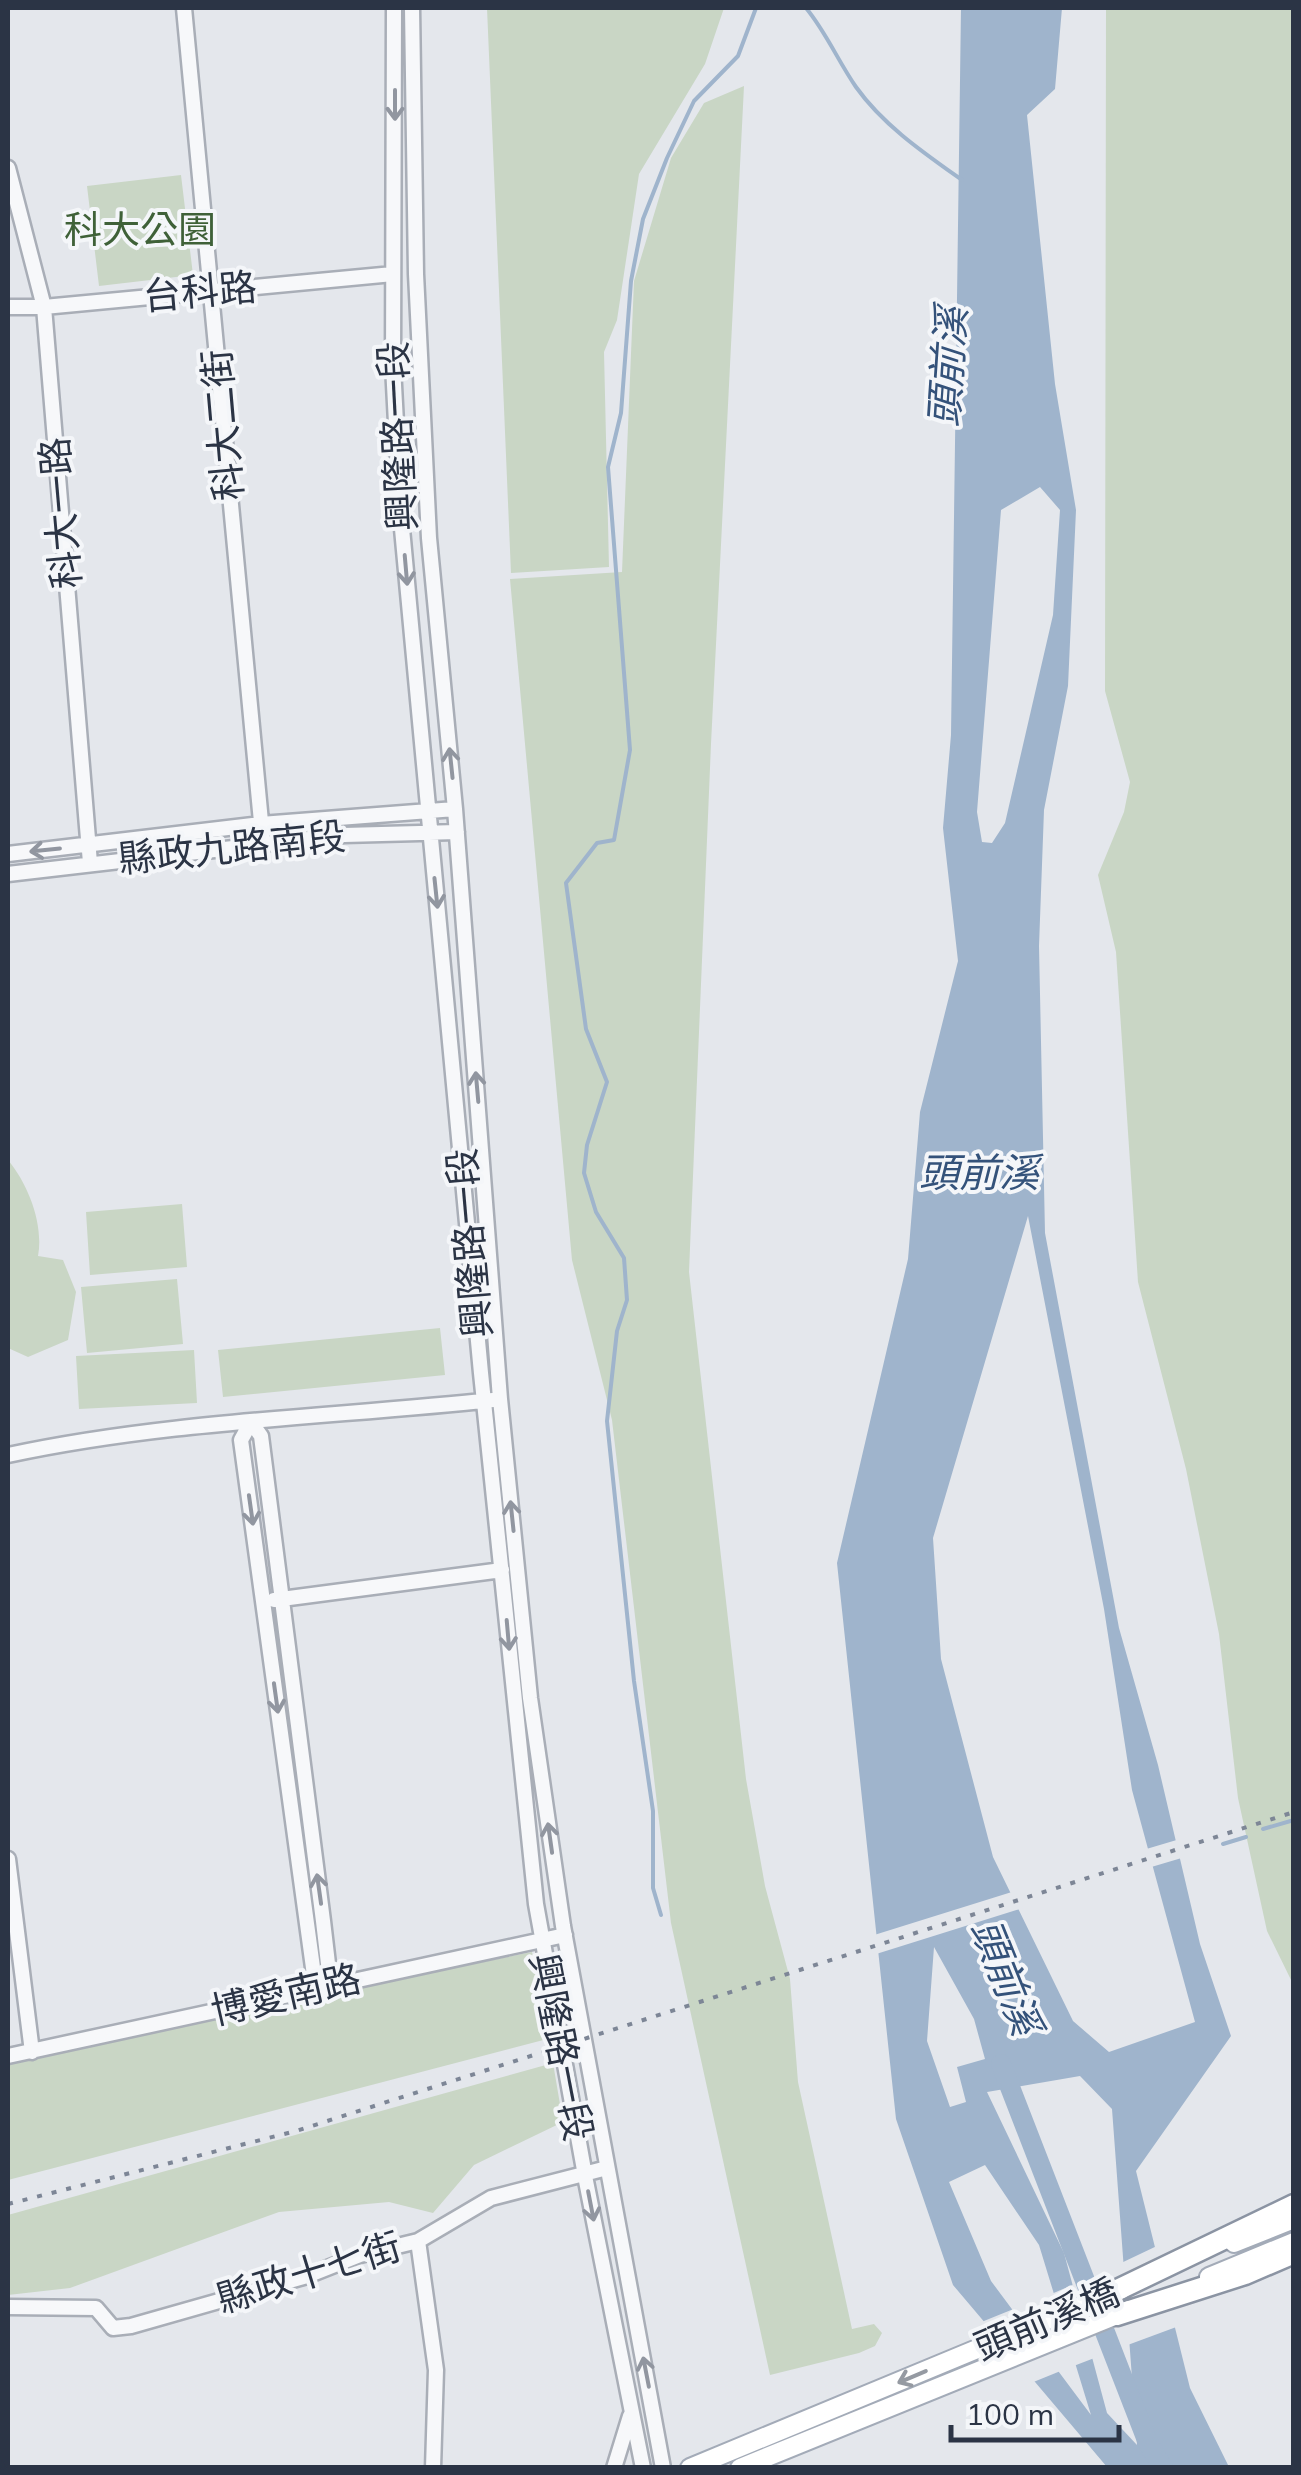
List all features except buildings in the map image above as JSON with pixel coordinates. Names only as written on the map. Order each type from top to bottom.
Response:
[{"type":"highway","points":[[1113,2304],[1294,2205]]},
{"type":"highway","points":[[1113,2304],[1244,2274],[1294,2253]]},
{"type":"main road","name":"頭前溪橋","points":[[740,2468],[1113,2304],[1294,2219]]},
{"type":"main road","name":"頭前溪橋","points":[[690,2468],[1113,2304],[1294,2242]]},
{"type":"street","name":"科大二街","points":[[184,8],[263,843]]},
{"type":"street","name":"興隆路一段","points":[[394,8],[393,366],[400,499],[484,1400],[540,1938],[644,2468]]},
{"type":"street","name":"興隆路一段","points":[[412,8],[416,274],[429,538],[456,809],[500,1399],[530,1698],[565,1935],[663,2468]]},
{"type":"street","name":"科大一路","points":[[8,168],[44,306],[90,863]]},
{"type":"street","name":"台科路","points":[[8,307],[393,274]]},
{"type":"street","name":"縣政九路南段","points":[[8,854],[261,824],[456,809]]},
{"type":"street","name":"縣政九路南段","points":[[8,874],[344,835],[457,832]]},
{"type":"street","points":[[8,1455],[59,1444],[251,1422],[500,1399]]},
{"type":"street","points":[[251,1422],[261,1436],[329,1972],[325,1985],[314,1975],[241,1440],[251,1422]]},
{"type":"street","points":[[263,1601],[502,1570]]},
{"type":"street","points":[[8,1859],[32,2052]]},
{"type":"street","name":"博愛南路","points":[[8,2056],[565,1935]]},
{"type":"street","name":"縣政十七街","points":[[8,2307],[96,2308],[113,2328],[131,2326],[306,2276],[360,2255],[418,2241],[491,2198],[606,2168]]},
{"type":"street","points":[[418,2241],[436,2370],[433,2468]]},
{"type":"street","points":[[614,2468],[632,2410]]},
{"type":"green space","points":[[487,8],[724,8],[705,64],[639,174],[617,320],[604,352],[609,567],[511,573]]},
{"type":"green space","points":[[1106,8],[1293,8],[1293,1984],[1267,1931],[1238,1798],[1219,1634],[1186,1469],[1138,1282],[1116,952],[1098,875],[1124,812],[1130,782],[1105,691]]},
{"type":"green space","points":[[744,86],[689,1272],[746,1779],[765,1886],[790,1979],[798,2082],[852,2329],[874,2324],[882,2333],[875,2346],[859,2353],[770,2375],[671,1923],[612,1420],[572,1260],[510,579],[622,572],[634,281],[671,158],[704,103]]},
{"type":"green space","name":"科大公園","points":[[181,175],[193,275],[99,286],[87,186]]},
{"type":"green space","points":[[8,1160],[33,1205],[39,1231],[38,1256],[63,1260],[76,1292],[68,1340],[28,1357],[8,1348]]},
{"type":"green space","points":[[182,1204],[187,1267],[90,1275],[86,1212]]},
{"type":"green space","points":[[177,1279],[183,1344],[87,1353],[81,1287]]},
{"type":"green space","points":[[440,1328],[445,1375],[223,1397],[218,1350]]},
{"type":"green space","points":[[194,1350],[197,1403],[79,1409],[76,1356]]},
{"type":"green space","points":[[532,1952],[551,2038],[8,2180],[8,2065]]},
{"type":"green space","points":[[553,2063],[563,2122],[474,2165],[433,2213],[389,2202],[279,2212],[70,2288],[8,2295],[8,2215]]},
{"type":"water","name":"頭前溪","points":[[961,8],[1062,8],[1055,89],[1027,115],[1055,384],[1076,510],[1068,686],[1044,810],[1039,946],[1045,1233],[1119,1628],[1158,1765],[1200,1944],[1231,2036],[1136,2171],[1190,2388],[1229,2467],[1107,2467],[953,2285],[896,2119],[837,1563],[908,1259],[920,1112],[958,961],[943,828],[951,735]],"holes":[[[1040,487],[1060,510],[1053,615],[1005,823],[992,843],[982,842],[977,812],[1001,510]],[[1028,1216],[1104,1609],[1132,1790],[1195,2022],[1109,2052],[1073,2021],[993,1857],[941,1659],[933,1538]],[[934,1947],[974,2019],[985,2059],[957,2067],[966,2102],[950,2107],[927,2041]],[[1080,2076],[1112,2109],[1137,2445],[1107,2413],[1064,2253],[987,2092]],[[985,2165],[1039,2245],[1091,2415],[991,2281],[949,2182]]]},
{"type":"pier","points":[[1180,1839],[1185,1857],[1148,1868],[1143,1850]]},
{"type":"pier","points":[[1015,1891],[1023,1908],[873,1955],[871,1936]]},
{"type":"pier","points":[[1159,2245],[1179,2326],[1125,2346],[1119,2264]]},
{"type":"pier","points":[[1077,2283],[1097,2357],[1071,2367],[1049,2295]]},
{"type":"pier","points":[[1016,2308],[1063,2370],[1031,2383],[979,2323]]},
{"type":"waterway","points":[[661,1915],[653,1888],[653,1811],[634,1681],[607,1421],[617,1331],[627,1300],[624,1258],[596,1212],[584,1173],[587,1145],[607,1082],[586,1029],[566,883],[597,843],[614,840],[630,750],[608,467],[621,413],[631,281],[643,219],[694,101],[738,56],[756,8]]},
{"type":"waterway","points":[[806,8],[867,101],[905,138],[962,180]]},
{"type":"waterway","points":[[1263,1829],[1294,1820]]},
{"type":"waterway","points":[[1223,1844],[1246,1837]]},
{"type":"waterway","name":"頭前溪","points":[[1001,2064],[1148,2443],[1163,2468]]},
{"type":"railway","points":[[8,2204],[296,2131],[1294,1812]]}]
